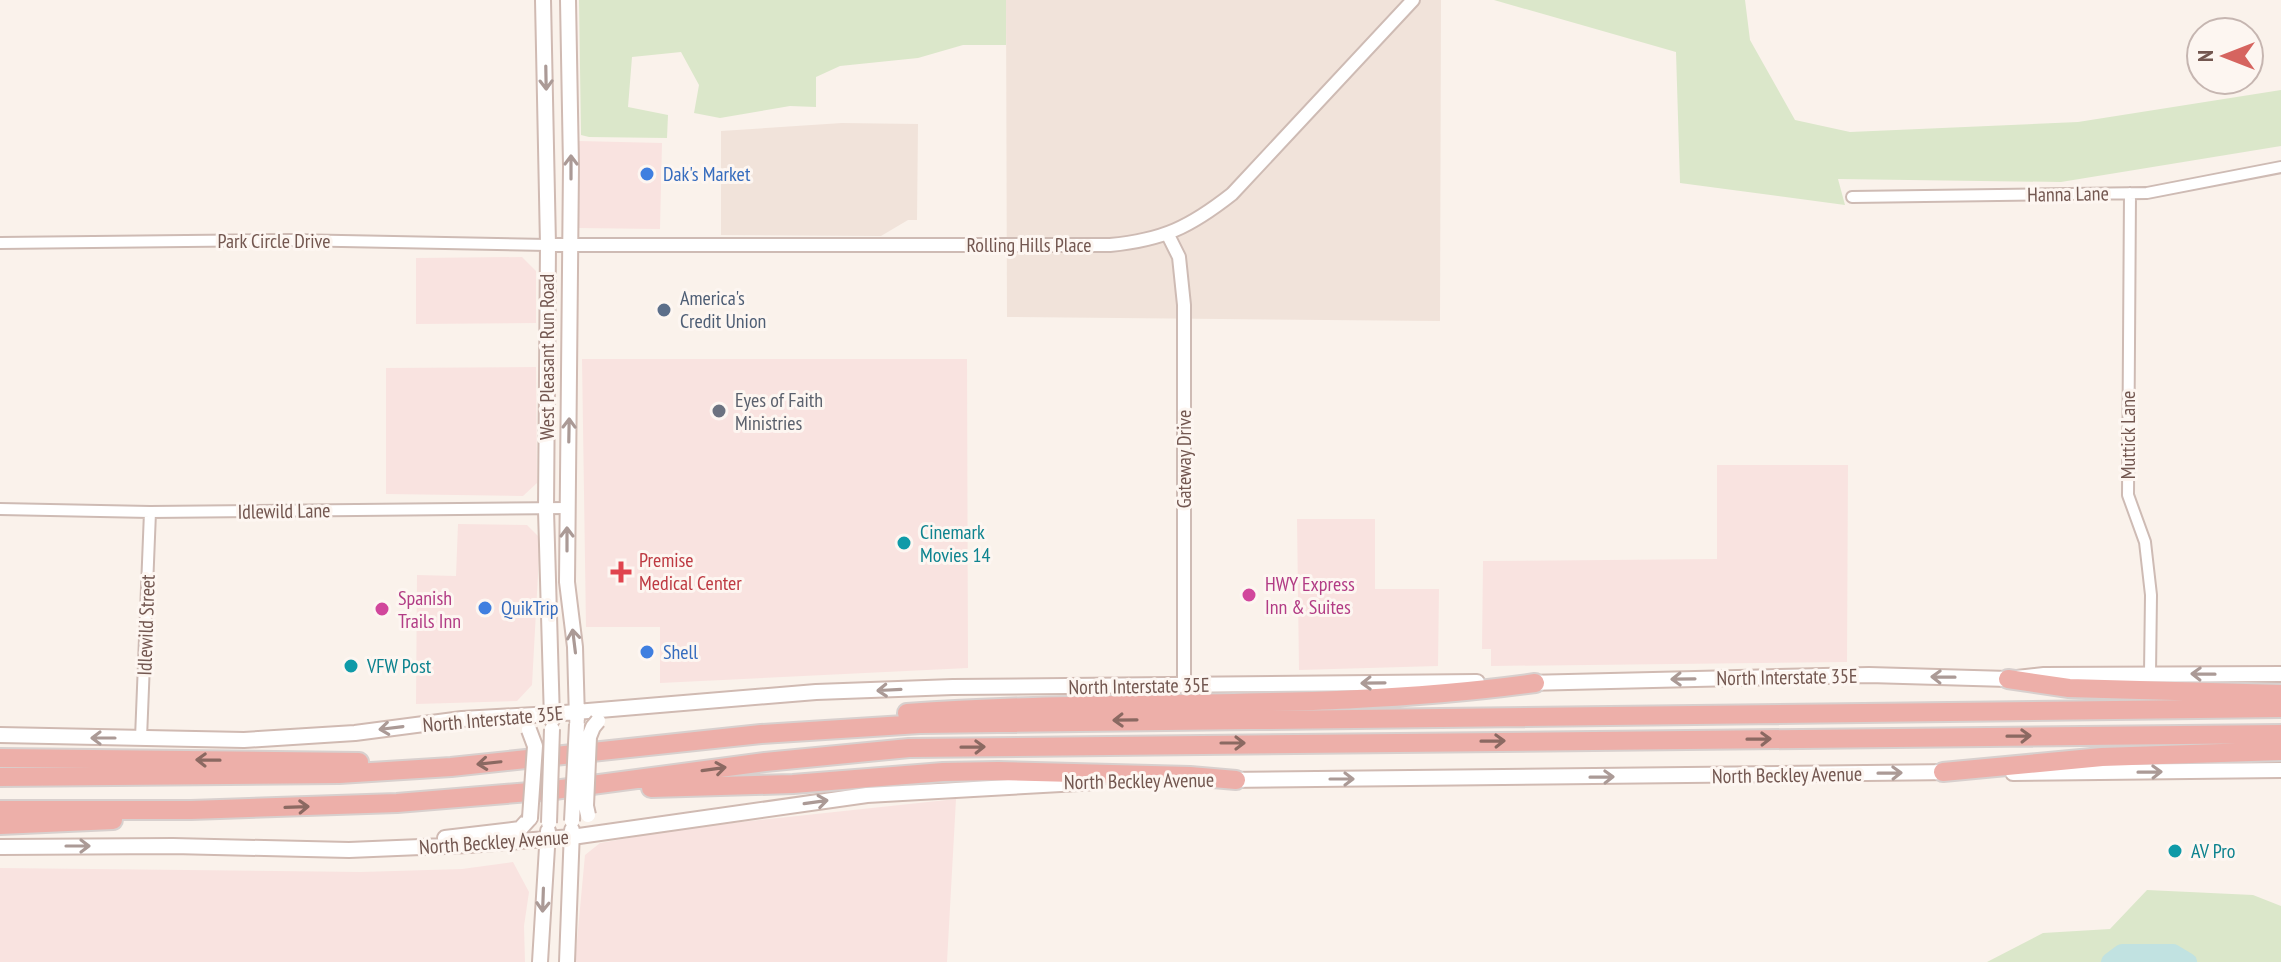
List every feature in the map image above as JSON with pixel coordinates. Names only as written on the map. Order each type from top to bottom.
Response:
[{"type":"highway","points":[[2008,679],[2069,688],[2281,694]]},
{"type":"highway","points":[[761,734],[815,722],[951,710],[1353,699],[1468,692],[1535,683]]},
{"type":"highway","points":[[0,777],[339,774],[425,769],[761,734],[920,724],[2281,708]]},
{"type":"highway","points":[[0,810],[191,810],[353,805],[570,789],[765,762],[909,748],[2281,734]]},
{"type":"highway","points":[[1943,772],[2102,757],[2281,751]]},
{"type":"highway","points":[[0,758],[350,761],[425,769]]},
{"type":"highway","points":[[470,797],[510,804],[645,788],[793,784],[943,772],[1190,776],[1236,780]]},
{"type":"highway","points":[[0,825],[89,823],[191,810]]},
{"type":"main road","name":"West Pleasant Run Road","points":[[540,962],[552,722],[546,510],[548,245],[543,0]]},
{"type":"main road","name":"West Pleasant Run Road","points":[[567,962],[577,718],[575,647],[567,582],[571,245],[568,0]]},
{"type":"main road","name":"North Interstate 35E","points":[[0,735],[249,739],[353,733],[479,719],[552,722],[676,702],[816,692],[1535,683],[1869,675],[2008,679],[2044,675],[2150,673],[2281,674]]},
{"type":"main road","points":[[614,831],[598,824],[588,815],[586,806],[589,737],[593,727],[598,721],[655,712],[676,702]]},
{"type":"main road","points":[[411,848],[428,840],[520,829],[530,818],[535,746],[529,730],[521,723],[479,719]]},
{"type":"main road","name":"North Beckley Avenue","points":[[0,847],[411,848],[572,837],[867,795],[1066,782],[2281,770]]},
{"type":"street","name":"Rolling Hills Place","points":[[548,245],[1110,245],[1168,235],[1207,214],[1232,194],[1413,0]]},
{"type":"street","name":"Hanna Lane","points":[[1852,197],[2147,193],[2281,167]]},
{"type":"street","name":"Muttick Lane","points":[[2130,193],[2128,495],[2145,542],[2151,595],[2150,673]]},
{"type":"street","name":"Gateway Drive","points":[[1168,235],[1179,257],[1184,305],[1184,685]]},
{"type":"street","name":"Park Circle Drive","points":[[0,243],[290,240],[548,245]]},
{"type":"street","name":"Idlewild Lane","points":[[0,509],[150,512],[568,508]]},
{"type":"street","name":"Idlewild Street","points":[[141,738],[150,512]]},
{"type":"shaded area","points":[[1006,0],[1441,0],[1440,321],[1007,317]]},
{"type":"shaded area","points":[[842,123],[918,124],[917,220],[908,220],[881,236],[721,235],[721,131]]},
{"type":"shaded area","points":[[579,141],[662,143],[660,229],[578,228]]},
{"type":"shaded area","points":[[522,257],[536,271],[536,323],[416,324],[416,258]]},
{"type":"shaded area","points":[[582,359],[967,359],[968,668],[660,683],[660,627],[586,627]]},
{"type":"shaded area","points":[[536,367],[537,483],[523,496],[386,494],[386,368]]},
{"type":"shaded area","points":[[1717,465],[1848,465],[1847,662],[1491,666],[1491,649],[1482,649],[1483,561],[1717,559]]},
{"type":"shaded area","points":[[1297,519],[1375,519],[1375,589],[1439,589],[1438,666],[1299,670]]},
{"type":"shaded area","points":[[458,524],[527,525],[540,538],[532,685],[517,701],[416,704],[417,575],[456,576]]},
{"type":"shaded area","points":[[956,799],[947,962],[575,962],[585,855],[600,843],[685,828]]},
{"type":"shaded area","points":[[513,862],[529,892],[524,926],[525,962],[0,962],[0,868],[361,872],[462,869]]},
{"type":"green space","points":[[579,0],[1006,0],[1006,45],[963,45],[918,58],[840,66],[816,77],[816,107],[790,106],[720,118],[694,113],[699,85],[681,52],[632,57],[628,107],[668,115],[667,138],[589,137],[581,135]]},
{"type":"green space","points":[[1494,0],[1745,0],[1750,40],[1795,120],[1850,132],[2078,122],[2243,96],[2265,96],[2265,93],[2281,90],[2281,146],[2061,182],[1838,179],[1845,205],[1680,183],[1676,52]]},
{"type":"green space","points":[[2147,890],[2253,895],[2281,906],[2281,962],[1987,962],[2043,933],[2110,929]]},
{"type":"waterway","points":[[2110,962],[2122,953],[2173,953],[2188,962]]},
{"type":"place","name":"Dak's Market","points":[[647,174]]},
{"type":"place","name":"America's Credit Union","points":[[664,310]]},
{"type":"place","name":"Eyes of Faith Ministries","points":[[719,411]]},
{"type":"place","name":"Cinemark Movies 14","points":[[904,543]]},
{"type":"place","name":"Premise Medical Center","points":[[621,572]]},
{"type":"place","name":"HWY Express Inn & Suites","points":[[1249,595]]},
{"type":"place","name":"QuikTrip","points":[[485,608]]},
{"type":"place","name":"Spanish Trails Inn","points":[[382,609]]},
{"type":"place","name":"Shell","points":[[647,652]]},
{"type":"place","name":"VFW Post","points":[[351,666]]},
{"type":"place","name":"AV Pro","points":[[2175,851]]}]
